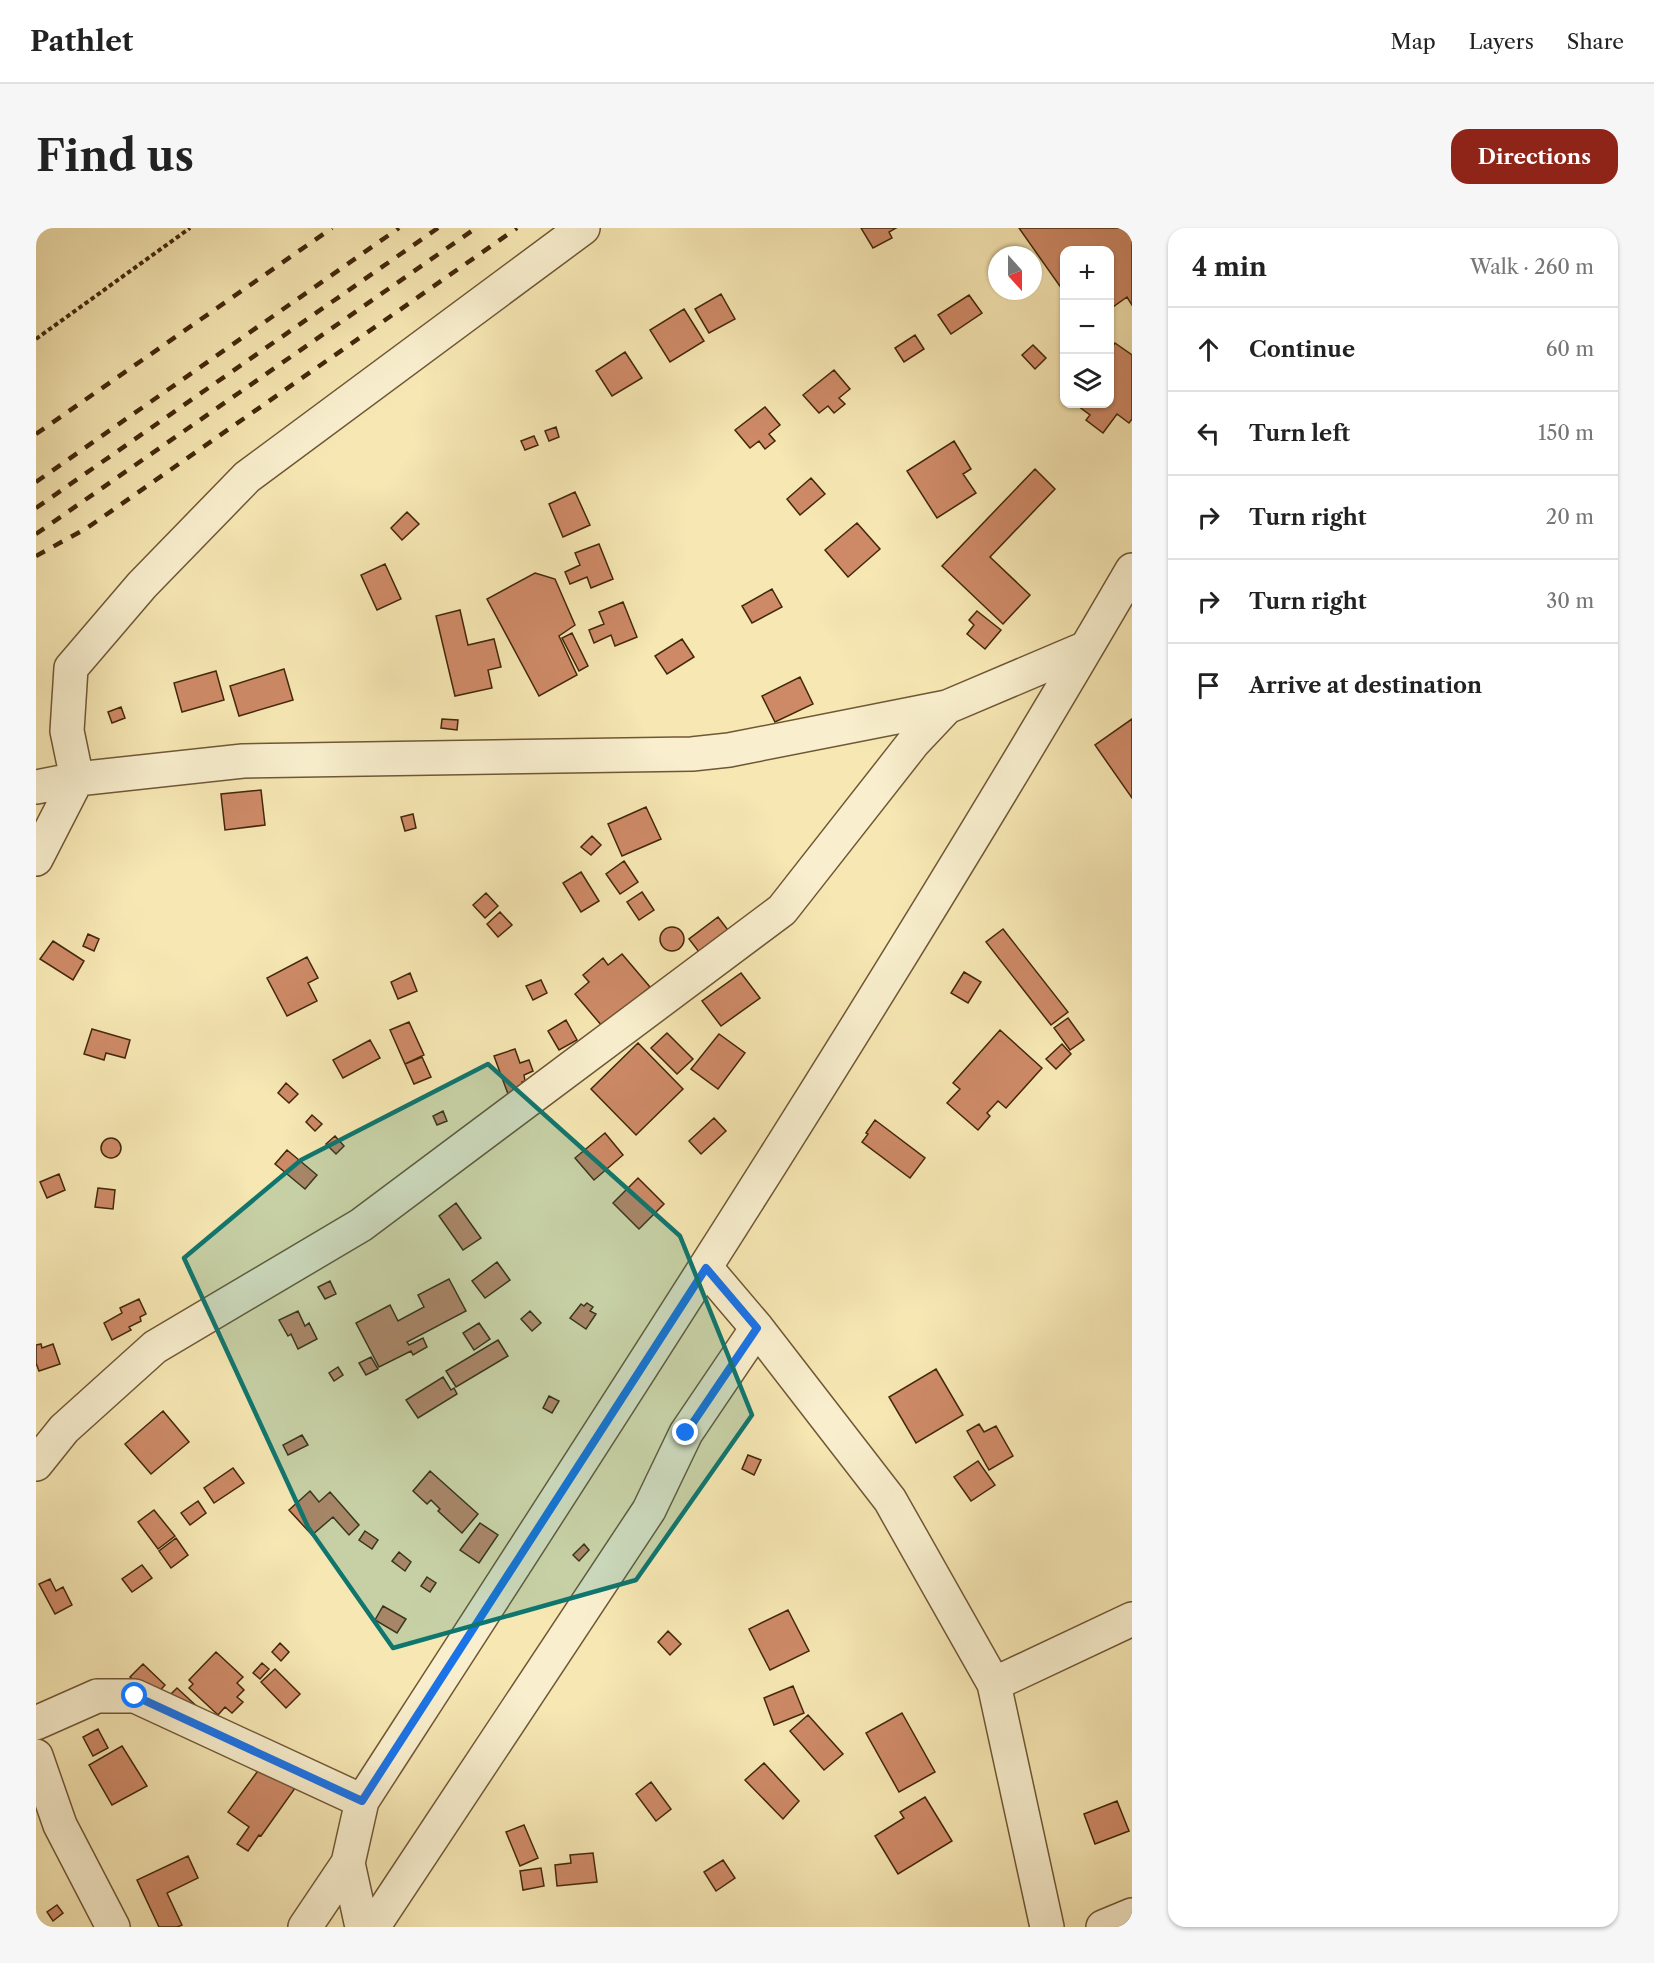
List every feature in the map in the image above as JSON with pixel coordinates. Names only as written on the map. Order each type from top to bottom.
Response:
[{"type":"street","points":[[36,859],[77,779],[67,731],[71,668],[142,585],[247,477],[583,228]]},
{"type":"street","points":[[305,1927],[348,1863],[362,1801],[706,1268],[1029,747],[1132,570]]},
{"type":"street","points":[[36,787],[77,779],[243,761],[692,754],[729,750],[947,707],[1086,648]]},
{"type":"street","points":[[36,1464],[50,1434],[155,1347],[361,1225],[782,910],[913,742],[947,707]]},
{"type":"street","points":[[706,1268],[757,1328],[890,1500],[994,1683],[1047,1927]]},
{"type":"street","points":[[373,1927],[649,1510],[686,1433],[757,1328]]},
{"type":"street","points":[[994,1683],[1132,1619]]},
{"type":"street","points":[[36,1723],[97,1696],[135,1696],[362,1801]]},
{"type":"street","points":[[36,1756],[60,1825],[113,1927]]},
{"type":"street","points":[[348,1863],[362,1927]]},
{"type":"street","points":[[1103,1927],[1132,1915]]},
{"type":"path","points":[[36,339],[190,228]]},
{"type":"highlighted area","points":[[488,1064],[680,1236],[752,1415],[636,1580],[393,1648],[308,1527],[184,1258],[301,1160]]},
{"type":"building","points":[[861,228],[896,228],[889,232],[892,238],[873,248]]},
{"type":"building","points":[[1019,228],[1132,228],[1132,305],[1127,297],[1114,306],[1114,246],[1060,246],[1060,286],[1042,261],[1042,246],[1032,246]]},
{"type":"building","points":[[721,294],[735,319],[709,333],[695,309]]},
{"type":"building","points":[[969,295],[982,313],[951,334],[938,315]]},
{"type":"building","points":[[684,309],[704,341],[670,362],[650,330]]},
{"type":"building","points":[[915,335],[924,349],[904,362],[895,348]]},
{"type":"building","points":[[1114,344],[1132,355],[1132,419],[1129,423],[1117,414],[1103,433],[1086,420],[1090,415],[1081,408],[1114,408]]},
{"type":"building","points":[[1033,345],[1046,358],[1035,369],[1022,355]]},
{"type":"building","points":[[625,352],[642,378],[612,396],[596,371]]},
{"type":"building","points":[[834,370],[850,389],[839,398],[845,404],[834,413],[828,406],[819,413],[803,395]]},
{"type":"building","points":[[765,407],[780,425],[769,434],[775,441],[765,449],[759,441],[750,448],[735,430]]},
{"type":"building","points":[[556,427],[559,437],[549,441],[545,431]]},
{"type":"building","points":[[534,436],[538,445],[525,450],[521,441]]},
{"type":"building","points":[[954,441],[971,469],[963,474],[976,493],[937,518],[907,471]]},
{"type":"building","points":[[1035,469],[1055,489],[990,557],[1030,595],[1003,624],[942,566]]},
{"type":"building","points":[[811,478],[825,494],[800,515],[787,499]]},
{"type":"building","points":[[575,492],[590,525],[563,537],[549,504]]},
{"type":"building","points":[[407,512],[419,524],[402,540],[391,528]]},
{"type":"building","points":[[857,523],[880,549],[848,577],[825,550]]},
{"type":"building","points":[[599,544],[613,579],[591,588],[587,577],[570,584],[565,572],[580,565],[575,553]]},
{"type":"building","points":[[385,564],[401,599],[377,610],[361,575]]},
{"type":"building","points":[[535,573],[555,579],[575,625],[559,636],[577,675],[539,696],[487,599]]},
{"type":"building","points":[[772,589],[782,607],[752,623],[742,606]]},
{"type":"building","points":[[623,602],[637,637],[615,646],[611,635],[594,643],[589,630],[604,624],[599,612]]},
{"type":"building","points":[[460,610],[468,645],[494,639],[501,667],[488,670],[492,688],[455,696],[436,616]]},
{"type":"building","points":[[977,611],[1001,630],[985,649],[967,634],[974,625],[969,620]]},
{"type":"building","points":[[572,633],[588,666],[579,671],[562,638]]},
{"type":"building","points":[[682,639],[694,657],[667,674],[655,656]]},
{"type":"building","points":[[284,669],[293,700],[239,716],[230,686]]},
{"type":"building","points":[[216,671],[224,700],[182,712],[174,683]]},
{"type":"building","points":[[800,677],[813,704],[775,722],[762,696]]},
{"type":"building","points":[[121,707],[125,718],[112,723],[108,712]]},
{"type":"building","points":[[442,719],[458,720],[457,730],[441,728]]},
{"type":"building","points":[[1132,719],[1132,798],[1095,745]]},
{"type":"building","points":[[261,790],[265,825],[225,830],[221,794]]},
{"type":"building","points":[[646,807],[661,839],[622,856],[608,824]]},
{"type":"building","points":[[413,814],[416,828],[405,831],[401,817]]},
{"type":"building","points":[[592,836],[601,845],[591,855],[581,847]]},
{"type":"building","points":[[624,861],[638,882],[620,894],[606,874]]},
{"type":"building","points":[[581,872],[599,901],[581,912],[563,883]]},
{"type":"building","points":[[642,892],[654,910],[639,920],[627,902]]},
{"type":"building","points":[[486,893],[498,906],[485,918],[473,905]]},
{"type":"building","points":[[500,912],[512,925],[498,937],[487,924]]},
{"type":"building","points":[[718,917],[728,930],[699,952],[689,939]]},
{"type":"building","points":[[672,927],[681,930],[684,939],[681,948],[672,951],[663,948],[660,939],[663,930]]},
{"type":"building","points":[[1003,929],[1068,1012],[1051,1025],[986,942]]},
{"type":"building","points":[[88,934],[99,939],[94,951],[83,946]]},
{"type":"building","points":[[53,941],[84,961],[73,980],[40,959]]},
{"type":"building","points":[[622,954],[650,987],[602,1026],[575,994],[589,982],[583,975],[603,958],[608,965]]},
{"type":"building","points":[[307,957],[318,978],[308,983],[317,1001],[287,1016],[267,978]]},
{"type":"building","points":[[964,972],[981,982],[968,1003],[951,993]]},
{"type":"building","points":[[410,973],[417,991],[398,999],[391,982]]},
{"type":"building","points":[[741,973],[760,998],[721,1026],[702,1001]]},
{"type":"building","points":[[541,980],[547,993],[533,1000],[526,986]]},
{"type":"building","points":[[1068,1018],[1084,1040],[1070,1050],[1054,1028]]},
{"type":"building","points":[[566,1020],[577,1040],[559,1050],[548,1031]]},
{"type":"building","points":[[409,1022],[424,1055],[405,1064],[390,1030]]},
{"type":"building","points":[[92,1029],[130,1040],[125,1058],[106,1053],[104,1060],[84,1054]]},
{"type":"building","points":[[1000,1030],[1042,1068],[1006,1108],[998,1101],[987,1113],[990,1116],[978,1130],[947,1103],[960,1089],[953,1083]]},
{"type":"building","points":[[667,1033],[693,1059],[677,1074],[651,1048]]},
{"type":"building","points":[[719,1034],[745,1053],[718,1089],[691,1069]]},
{"type":"building","points":[[370,1040],[380,1058],[343,1078],[333,1060]]},
{"type":"building","points":[[638,1043],[683,1089],[636,1135],[591,1089]]},
{"type":"building","points":[[1062,1044],[1071,1054],[1056,1069],[1046,1059]]},
{"type":"building","points":[[515,1049],[520,1063],[529,1060],[533,1071],[524,1075],[525,1081],[522,1082],[524,1087],[508,1094],[494,1056]]},
{"type":"building","points":[[422,1057],[431,1077],[414,1084],[405,1064]]},
{"type":"building","points":[[286,1083],[298,1094],[289,1103],[278,1093]]},
{"type":"building","points":[[443,1111],[447,1121],[437,1125],[433,1116]]},
{"type":"building","points":[[312,1115],[322,1124],[315,1131],[306,1122]]},
{"type":"building","points":[[714,1118],[726,1131],[701,1154],[689,1141]]},
{"type":"building","points":[[875,1120],[925,1158],[910,1178],[862,1142]]},
{"type":"building","points":[[605,1133],[623,1155],[594,1180],[575,1158]]},
{"type":"building","points":[[335,1136],[344,1146],[336,1154],[326,1144]]},
{"type":"building","points":[[111,1138],[118,1141],[121,1148],[118,1155],[111,1158],[104,1155],[101,1148],[104,1141]]},
{"type":"building","points":[[287,1150],[317,1175],[305,1189],[275,1164]]},
{"type":"building","points":[[59,1174],[65,1190],[47,1198],[40,1182]]},
{"type":"building","points":[[638,1178],[664,1204],[639,1229],[613,1203]]},
{"type":"building","points":[[98,1188],[115,1190],[113,1209],[95,1207]]},
{"type":"building","points":[[456,1203],[481,1238],[463,1250],[439,1216]]},
{"type":"building","points":[[497,1262],[510,1280],[485,1298],[472,1281]]},
{"type":"building","points":[[449,1279],[466,1311],[407,1342],[409,1345],[423,1338],[427,1347],[413,1355],[411,1351],[379,1367],[356,1323],[390,1305],[398,1321],[424,1307],[418,1295]]},
{"type":"building","points":[[330,1281],[336,1294],[325,1299],[318,1287]]},
{"type":"building","points":[[139,1299],[146,1314],[140,1317],[141,1321],[129,1327],[131,1330],[112,1340],[104,1323],[122,1313],[120,1308]]},
{"type":"building","points":[[587,1303],[593,1307],[590,1311],[596,1314],[586,1329],[570,1318],[581,1304],[584,1306]]},
{"type":"building","points":[[298,1311],[305,1326],[309,1323],[317,1339],[298,1349],[291,1334],[288,1336],[279,1320]]},
{"type":"building","points":[[530,1311],[541,1323],[532,1331],[521,1319]]},
{"type":"building","points":[[479,1323],[490,1339],[474,1350],[463,1333]]},
{"type":"building","points":[[498,1340],[508,1356],[456,1387],[446,1371]]},
{"type":"building","points":[[41,1344],[42,1348],[53,1344],[60,1364],[39,1371],[36,1363],[36,1345]]},
{"type":"building","points":[[371,1357],[378,1369],[366,1375],[359,1363]]},
{"type":"building","points":[[338,1367],[343,1375],[334,1381],[329,1373]]},
{"type":"building","points":[[936,1369],[963,1415],[916,1443],[889,1397]]},
{"type":"building","points":[[443,1377],[451,1390],[454,1388],[457,1394],[418,1418],[406,1400]]},
{"type":"building","points":[[549,1396],[559,1401],[552,1413],[543,1408]]},
{"type":"building","points":[[163,1411],[189,1442],[151,1474],[125,1444]]},
{"type":"building","points":[[979,1424],[984,1432],[996,1426],[1013,1456],[989,1470],[967,1431]]},
{"type":"building","points":[[302,1435],[308,1445],[288,1455],[283,1445]]},
{"type":"building","points":[[748,1455],[761,1460],[754,1475],[742,1469]]},
{"type":"building","points":[[978,1461],[995,1485],[971,1501],[954,1477]]},
{"type":"building","points":[[233,1468],[244,1483],[214,1503],[204,1488]]},
{"type":"building","points":[[430,1471],[478,1514],[462,1533],[438,1511],[440,1509],[431,1500],[427,1504],[413,1491]]},
{"type":"building","points":[[310,1491],[319,1502],[330,1492],[359,1525],[349,1535],[333,1517],[312,1535],[289,1510]]},
{"type":"building","points":[[198,1501],[206,1513],[190,1525],[181,1513]]},
{"type":"building","points":[[154,1510],[175,1536],[158,1549],[138,1522]]},
{"type":"building","points":[[480,1523],[498,1535],[479,1563],[460,1550]]},
{"type":"building","points":[[365,1531],[378,1540],[372,1549],[359,1540]]},
{"type":"building","points":[[176,1538],[188,1555],[171,1568],[159,1551]]},
{"type":"building","points":[[584,1544],[589,1550],[579,1561],[573,1555]]},
{"type":"building","points":[[399,1552],[411,1562],[405,1571],[392,1561]]},
{"type":"building","points":[[142,1565],[152,1578],[132,1592],[122,1579]]},
{"type":"building","points":[[427,1577],[436,1583],[430,1592],[421,1586]]},
{"type":"building","points":[[50,1579],[56,1591],[63,1587],[72,1605],[55,1614],[39,1584]]},
{"type":"building","points":[[383,1606],[406,1619],[397,1633],[375,1620]]},
{"type":"building","points":[[788,1610],[809,1651],[770,1670],[749,1629]]},
{"type":"building","points":[[668,1631],[681,1644],[670,1655],[658,1642]]},
{"type":"building","points":[[280,1643],[289,1652],[281,1661],[272,1652]]},
{"type":"building","points":[[216,1652],[243,1677],[237,1683],[244,1690],[237,1697],[243,1702],[232,1713],[225,1707],[218,1715],[189,1688],[193,1684],[189,1680]]},
{"type":"building","points":[[262,1663],[269,1669],[260,1679],[253,1673]]},
{"type":"building","points":[[143,1664],[165,1685],[153,1698],[130,1677]]},
{"type":"building","points":[[275,1669],[300,1694],[286,1708],[261,1682]]},
{"type":"building","points":[[793,1686],[804,1713],[774,1725],[764,1698]]},
{"type":"building","points":[[177,1688],[203,1712],[166,1699]]},
{"type":"building","points":[[902,1713],[935,1772],[899,1792],[866,1733]]},
{"type":"building","points":[[808,1715],[843,1754],[824,1770],[790,1731]]},
{"type":"building","points":[[98,1729],[108,1748],[93,1756],[83,1737]]},
{"type":"building","points":[[122,1746],[147,1786],[112,1805],[89,1765]]},
{"type":"building","points":[[265,1761],[298,1784],[248,1851],[237,1844],[249,1827],[228,1812]]},
{"type":"building","points":[[764,1763],[799,1801],[783,1819],[745,1780]]},
{"type":"building","points":[[651,1782],[671,1809],[656,1821],[636,1794]]},
{"type":"building","points":[[925,1797],[952,1841],[898,1874],[875,1836],[904,1818],[900,1812]]},
{"type":"building","points":[[1117,1801],[1129,1831],[1095,1844],[1084,1814]]},
{"type":"building","points":[[524,1825],[538,1858],[520,1866],[506,1832]]},
{"type":"building","points":[[593,1853],[597,1882],[557,1886],[555,1865],[571,1863],[570,1855]]},
{"type":"building","points":[[188,1856],[198,1878],[167,1893],[182,1925],[159,1927],[137,1880]]},
{"type":"building","points":[[723,1860],[735,1878],[716,1891],[704,1872]]},
{"type":"building","points":[[541,1868],[544,1886],[523,1890],[520,1871]]},
{"type":"building","points":[[57,1905],[63,1913],[53,1921],[47,1912]]},
{"type":"railway","points":[[36,434],[332,228]]},
{"type":"railway","points":[[36,482],[399,228]]},
{"type":"railway","points":[[36,508],[438,228]]},
{"type":"railway","points":[[36,534],[476,228]]},
{"type":"railway","points":[[36,556],[87,528],[517,228]]},
{"type":"route","points":[[135,1696],[362,1801],[706,1268],[757,1328],[686,1433]]}]
